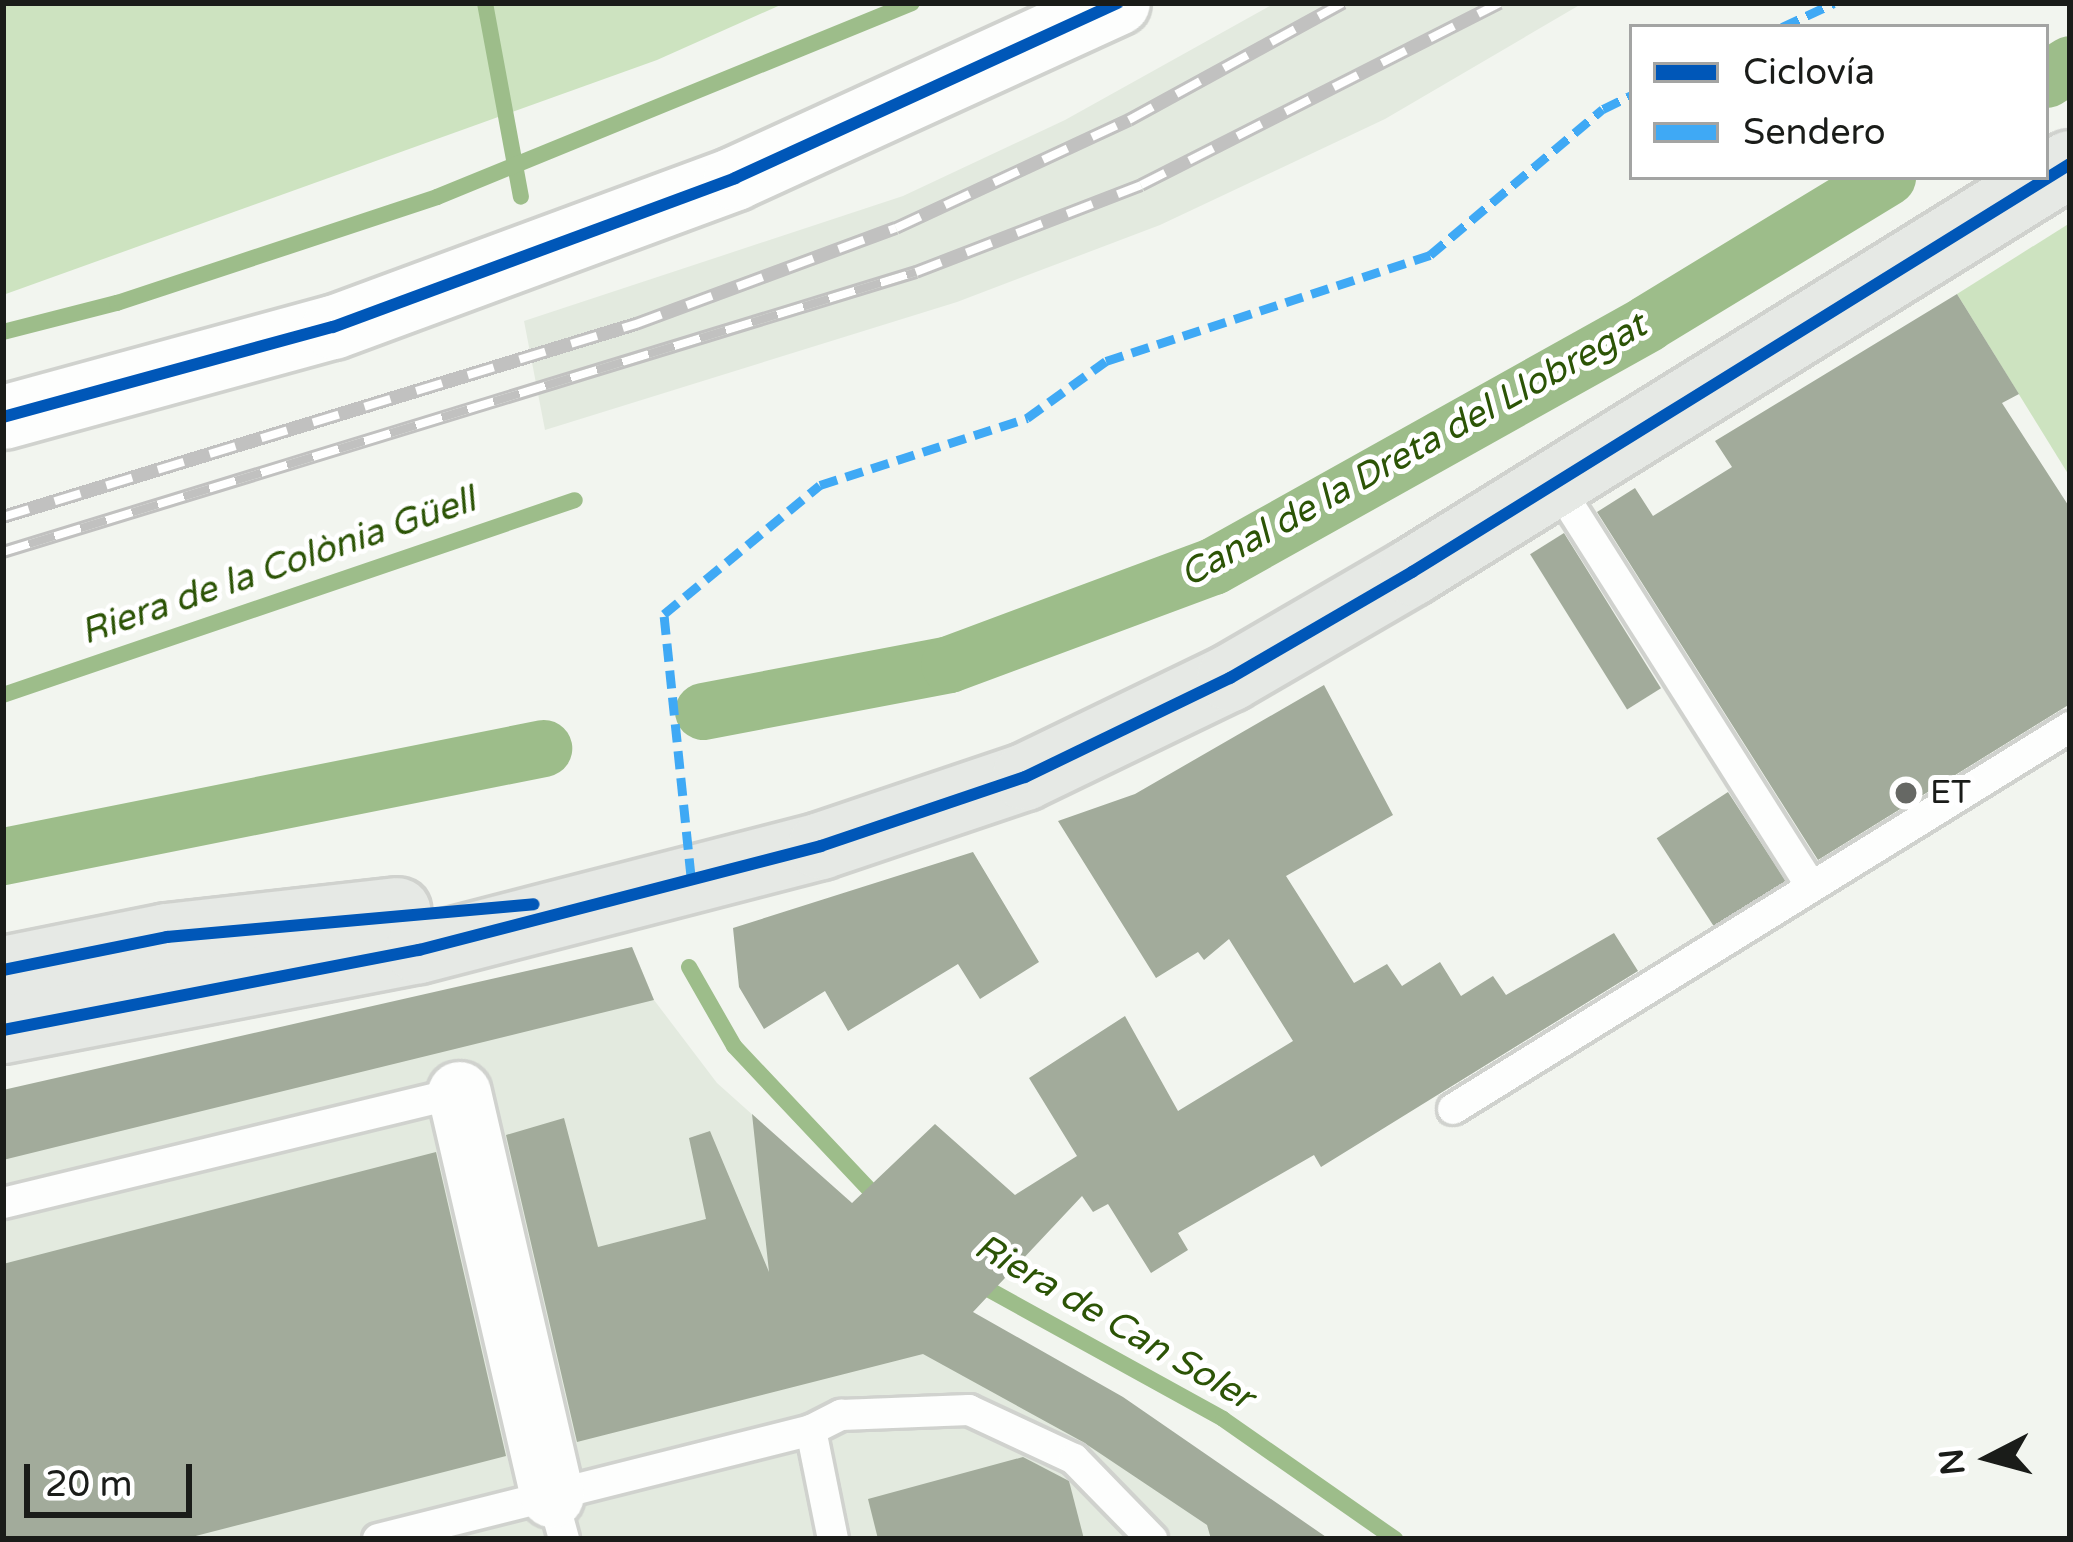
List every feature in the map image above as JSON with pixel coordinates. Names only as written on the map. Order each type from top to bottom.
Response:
[{"type":"main road","points":[[3,1030],[419,950],[582,902],[873,831],[1111,740],[1230,678],[2044,180]]},
{"type":"main road","points":[[3,970],[167,937],[401,910],[582,902]]},
{"type":"street","points":[[3,417],[333,327],[735,178],[1118,3]]},
{"type":"street","points":[[459,1093],[558,1517]]},
{"type":"lane","points":[[1554,482],[1810,886]]},
{"type":"lane","points":[[1453,1109],[2070,727]]},
{"type":"lane","points":[[3,1202],[459,1093]]},
{"type":"lane","points":[[378,1539],[558,1517],[811,1430],[841,1415],[969,1410],[1074,1459],[1152,1539]]},
{"type":"lane","points":[[811,1430],[833,1539]]},
{"type":"shaded area","points":[[1275,3],[1583,3],[1385,119],[1160,225],[957,302],[545,430],[524,321],[903,196],[1065,120]]},
{"type":"shaded area","points":[[632,947],[654,1000],[717,1083],[974,1313],[1329,1539],[3,1539],[3,1093]]},
{"type":"green space","points":[[3,3],[785,3],[657,60],[3,295]]},
{"type":"green space","points":[[2070,223],[2070,477],[1957,294]]},
{"type":"building","points":[[1957,294],[2019,394],[2002,403],[2070,508],[2070,704],[1818,860],[1597,512],[1635,488],[1653,516],[1732,467],[1715,441]]},
{"type":"building","points":[[1564,533],[1661,688],[1627,709],[1530,554]]},
{"type":"building","points":[[1324,685],[1393,815],[1286,876],[1354,983],[1387,964],[1402,986],[1440,962],[1461,996],[1493,976],[1506,995],[1614,933],[1638,971],[1321,1167],[1314,1155],[1178,1233],[1188,1250],[1151,1273],[1108,1204],[1093,1212],[1082,1196],[973,1312],[1123,1397],[1329,1539],[1211,1539],[1207,1525],[1083,1442],[923,1354],[577,1442],[506,1135],[564,1118],[598,1247],[706,1219],[689,1138],[710,1131],[769,1272],[752,1114],[852,1203],[935,1124],[1015,1195],[1077,1156],[1029,1078],[1125,1016],[1178,1111],[1293,1041],[1229,939],[1204,960],[1198,952],[1156,978],[1058,821],[1135,794]]},
{"type":"building","points":[[1728,792],[1786,881],[1714,927],[1657,838]]},
{"type":"building","points":[[973,852],[1039,962],[980,999],[958,964],[848,1031],[825,991],[764,1029],[739,987],[733,928]]},
{"type":"building","points":[[632,947],[654,1000],[3,1160],[3,1090]]},
{"type":"building","points":[[436,1152],[506,1456],[184,1539],[3,1539],[3,1264]]},
{"type":"building","points":[[1023,1457],[1069,1481],[1084,1539],[878,1539],[868,1499]]},
{"type":"waterway","name":"Riera de Can Soler","points":[[485,3],[521,197]]},
{"type":"waterway","points":[[3,332],[117,303],[437,197],[912,3]]},
{"type":"waterway","name":"Canal de la Dreta del Llobregat","points":[[2049,77],[2070,64]]},
{"type":"waterway","name":"Canal de la Dreta del Llobregat","points":[[703,711],[949,664],[1213,566],[1647,323],[1882,180]]},
{"type":"waterway","name":"Riera de la Colònia Güell","points":[[3,695],[575,500]]},
{"type":"waterway","name":"Canal de la Dreta del Llobregat","points":[[3,856],[543,748]]},
{"type":"waterway","name":"Riera de Can Soler","points":[[689,967],[734,1046],[880,1201]]},
{"type":"waterway","name":"Riera de Can Soler","points":[[977,1283],[1223,1419],[1395,1539]]},
{"type":"railway","points":[[3,517],[636,324],[896,228],[1129,120],[1343,3]]},
{"type":"railway","points":[[3,552],[916,272],[1141,185],[1500,3]]},
{"type":"marked path","points":[[1788,24],[1834,3]]},
{"type":"marked path","points":[[691,876],[664,614],[820,485],[1027,418],[1106,361],[1430,255],[1603,109],[1629,96]]},
{"type":"cycle path","points":[[3,417],[333,327],[735,178],[1118,3]]},
{"type":"cycle path","points":[[2049,177],[2070,164]]},
{"type":"cycle path","points":[[3,1030],[419,950],[821,846],[1025,777],[1230,678],[1412,572],[2044,180]]},
{"type":"cycle path","points":[[3,970],[167,937],[534,904]]},
{"type":"place","name":"ET","points":[[1906,793]]}]
